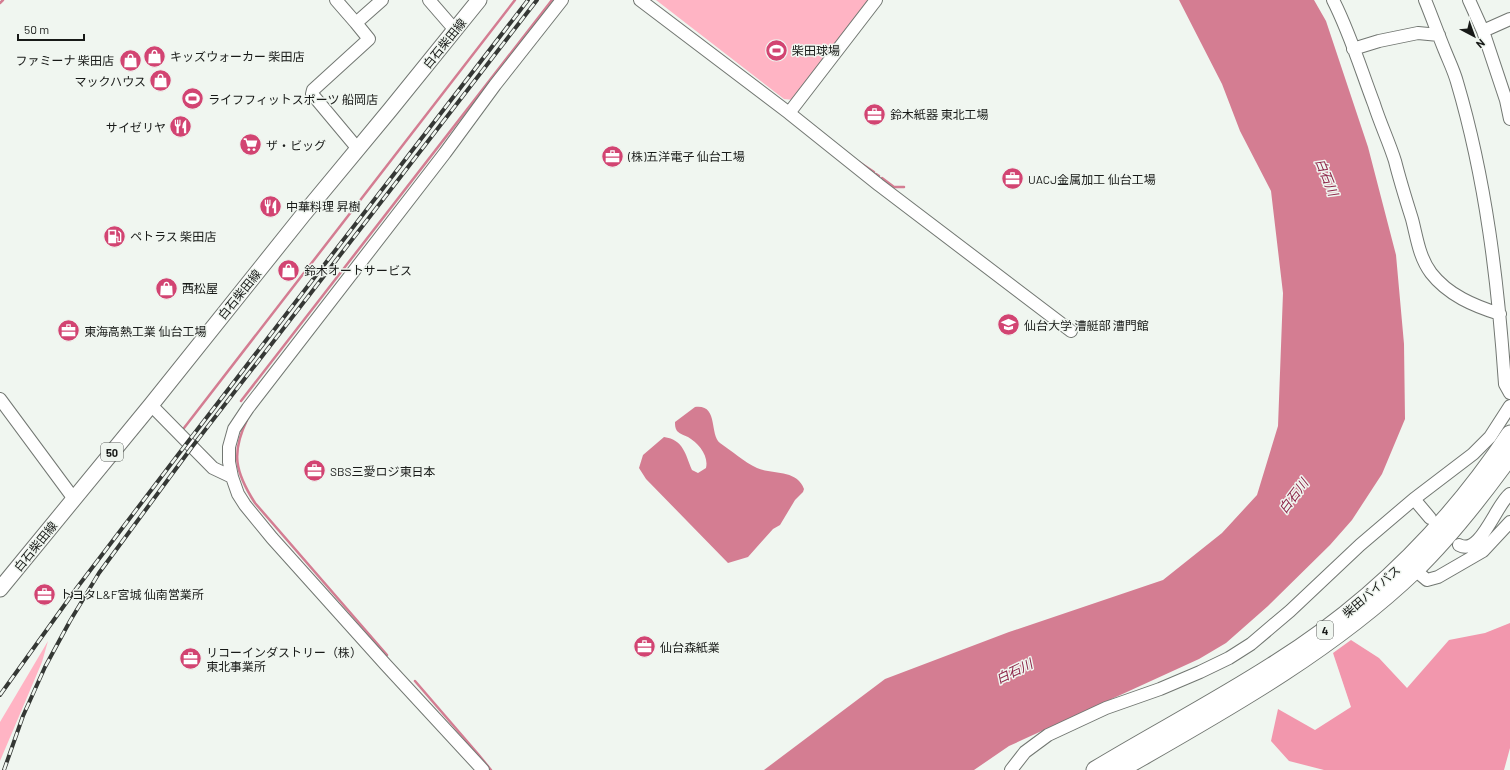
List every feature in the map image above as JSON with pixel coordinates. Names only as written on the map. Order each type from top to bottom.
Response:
[{"type":"highway","name":"柴田バイパス","points":[[1095,770],[1273,666],[1333,624],[1389,577],[1444,521],[1482,474],[1510,434]]},
{"type":"highway","name":"柴田バイパス","points":[[1119,770],[1240,700],[1294,666],[1341,633],[1376,605],[1415,570],[1458,524],[1510,456]]},
{"type":"main road","name":"白石柴田線","points":[[0,589],[151,405],[302,215],[358,149],[479,0]]},
{"type":"street","points":[[336,0],[369,39],[313,90],[312,94],[358,149]]},
{"type":"street","points":[[356,23],[382,0]]},
{"type":"street","points":[[429,0],[455,30]]},
{"type":"street","points":[[483,770],[262,527],[238,494],[229,462],[229,447],[234,429],[248,408],[445,153],[495,85],[562,0]]},
{"type":"street","points":[[640,0],[1071,331]]},
{"type":"street","points":[[789,113],[876,0]]},
{"type":"street","points":[[1334,0],[1394,159],[1412,219],[1419,252],[1424,262],[1439,282],[1461,298],[1484,309],[1500,314]]},
{"type":"street","points":[[1425,0],[1457,80],[1472,138],[1486,216],[1500,314],[1505,384],[1510,393]]},
{"type":"street","points":[[1469,0],[1483,31],[1508,99],[1510,119]]},
{"type":"street","points":[[1483,31],[1510,19]]},
{"type":"street","points":[[1353,49],[1379,41],[1418,33],[1439,35]]},
{"type":"street","points":[[0,399],[74,498]]},
{"type":"street","points":[[151,405],[213,468],[232,477]]},
{"type":"street","points":[[1011,770],[1025,752],[1048,735],[1106,708],[1160,689],[1200,672],[1229,658],[1251,644],[1290,611],[1360,545],[1414,499],[1479,448],[1490,437],[1510,406]]},
{"type":"street","points":[[1459,545],[1464,548],[1470,547],[1478,540],[1502,502],[1510,494]]},
{"type":"street","points":[[1414,499],[1430,518]]},
{"type":"street","points":[[1415,570],[1427,580],[1438,577],[1483,552],[1508,527]]},
{"type":"shaded area","name":"柴田球場","points":[[656,0],[871,0],[794,100],[784,99]]},
{"type":"shaded area","points":[[1510,623],[1510,748],[1504,770],[1324,770],[1289,761],[1271,741],[1278,709],[1315,730],[1351,707],[1333,653],[1351,640],[1379,658],[1407,688],[1449,640],[1485,633]]},
{"type":"shaded area","points":[[48,641],[42,662],[0,761],[0,722]]},
{"type":"water","name":"白石川","points":[[1179,0],[1314,0],[1326,21],[1368,147],[1396,255],[1404,344],[1405,419],[1382,474],[1352,520],[1330,545],[1268,606],[1226,643],[1199,659],[1009,746],[974,770],[764,770],[885,679],[1009,632],[1163,580],[1222,533],[1257,495],[1278,426],[1283,293],[1271,191],[1240,131],[1222,84]]},
{"type":"water","points":[[695,407],[703,407],[711,415],[715,433],[720,443],[752,466],[763,470],[790,475],[796,478],[804,489],[795,500],[780,525],[773,529],[748,557],[728,563],[646,479],[639,468],[643,455],[664,437],[676,441],[680,445],[692,470],[698,473],[706,468],[706,459],[702,450],[688,437],[678,432],[675,426],[675,422]]},
{"type":"waterway","points":[[0,3],[3,0]]},
{"type":"waterway","points":[[184,428],[515,0]]},
{"type":"waterway","points":[[241,401],[552,0]]},
{"type":"waterway","points":[[859,162],[874,172]]},
{"type":"waterway","points":[[882,178],[894,187],[904,187]]},
{"type":"waterway","points":[[247,420],[242,432],[237,453],[239,472],[248,492],[255,503],[387,655]]},
{"type":"waterway","points":[[415,681],[491,770]]},
{"type":"railway","points":[[0,695],[76,589],[528,0]]},
{"type":"railway","points":[[4,770],[23,716],[45,667],[70,621],[99,573],[192,447],[537,0]]},
{"type":"place","name":"柴田球場","points":[[776,50]]},
{"type":"place","name":"キッズウォーカー 柴田店","points":[[155,56]]},
{"type":"place","name":"ファミーナ 柴田店","points":[[130,60]]},
{"type":"place","name":"マックハウス","points":[[161,81]]},
{"type":"place","name":"ライフフィットスポーツ 船岡店","points":[[193,99]]},
{"type":"place","name":"鈴木紙器 東北工場","points":[[874,114]]},
{"type":"place","name":"サイゼリヤ","points":[[181,127]]},
{"type":"place","name":"ザ・ビッグ","points":[[250,145]]},
{"type":"place","name":"(株)五洋電子 仙台工場","points":[[613,156]]},
{"type":"place","name":"UACJ金属加工 仙台工場","points":[[1013,179]]},
{"type":"place","name":"中華料理 昇樹","points":[[271,206]]},
{"type":"place","name":"ペトラス 柴田店","points":[[114,236]]},
{"type":"place","name":"鈴木オートサービス","points":[[288,270]]},
{"type":"place","name":"西松屋","points":[[166,288]]},
{"type":"place","name":"仙台大学 漕艇部 漕門館","points":[[1009,325]]},
{"type":"place","name":"東海高熱工業 仙台工場","points":[[68,331]]},
{"type":"place","name":"SBS三愛ロジ東日本","points":[[314,471]]},
{"type":"place","name":"トヨタL&F宮城 仙南営業所","points":[[44,594]]},
{"type":"place","name":"仙台森紙業","points":[[644,647]]},
{"type":"place","name":"リコーインダストリー（株） 東北事業所","points":[[190,659]]}]
